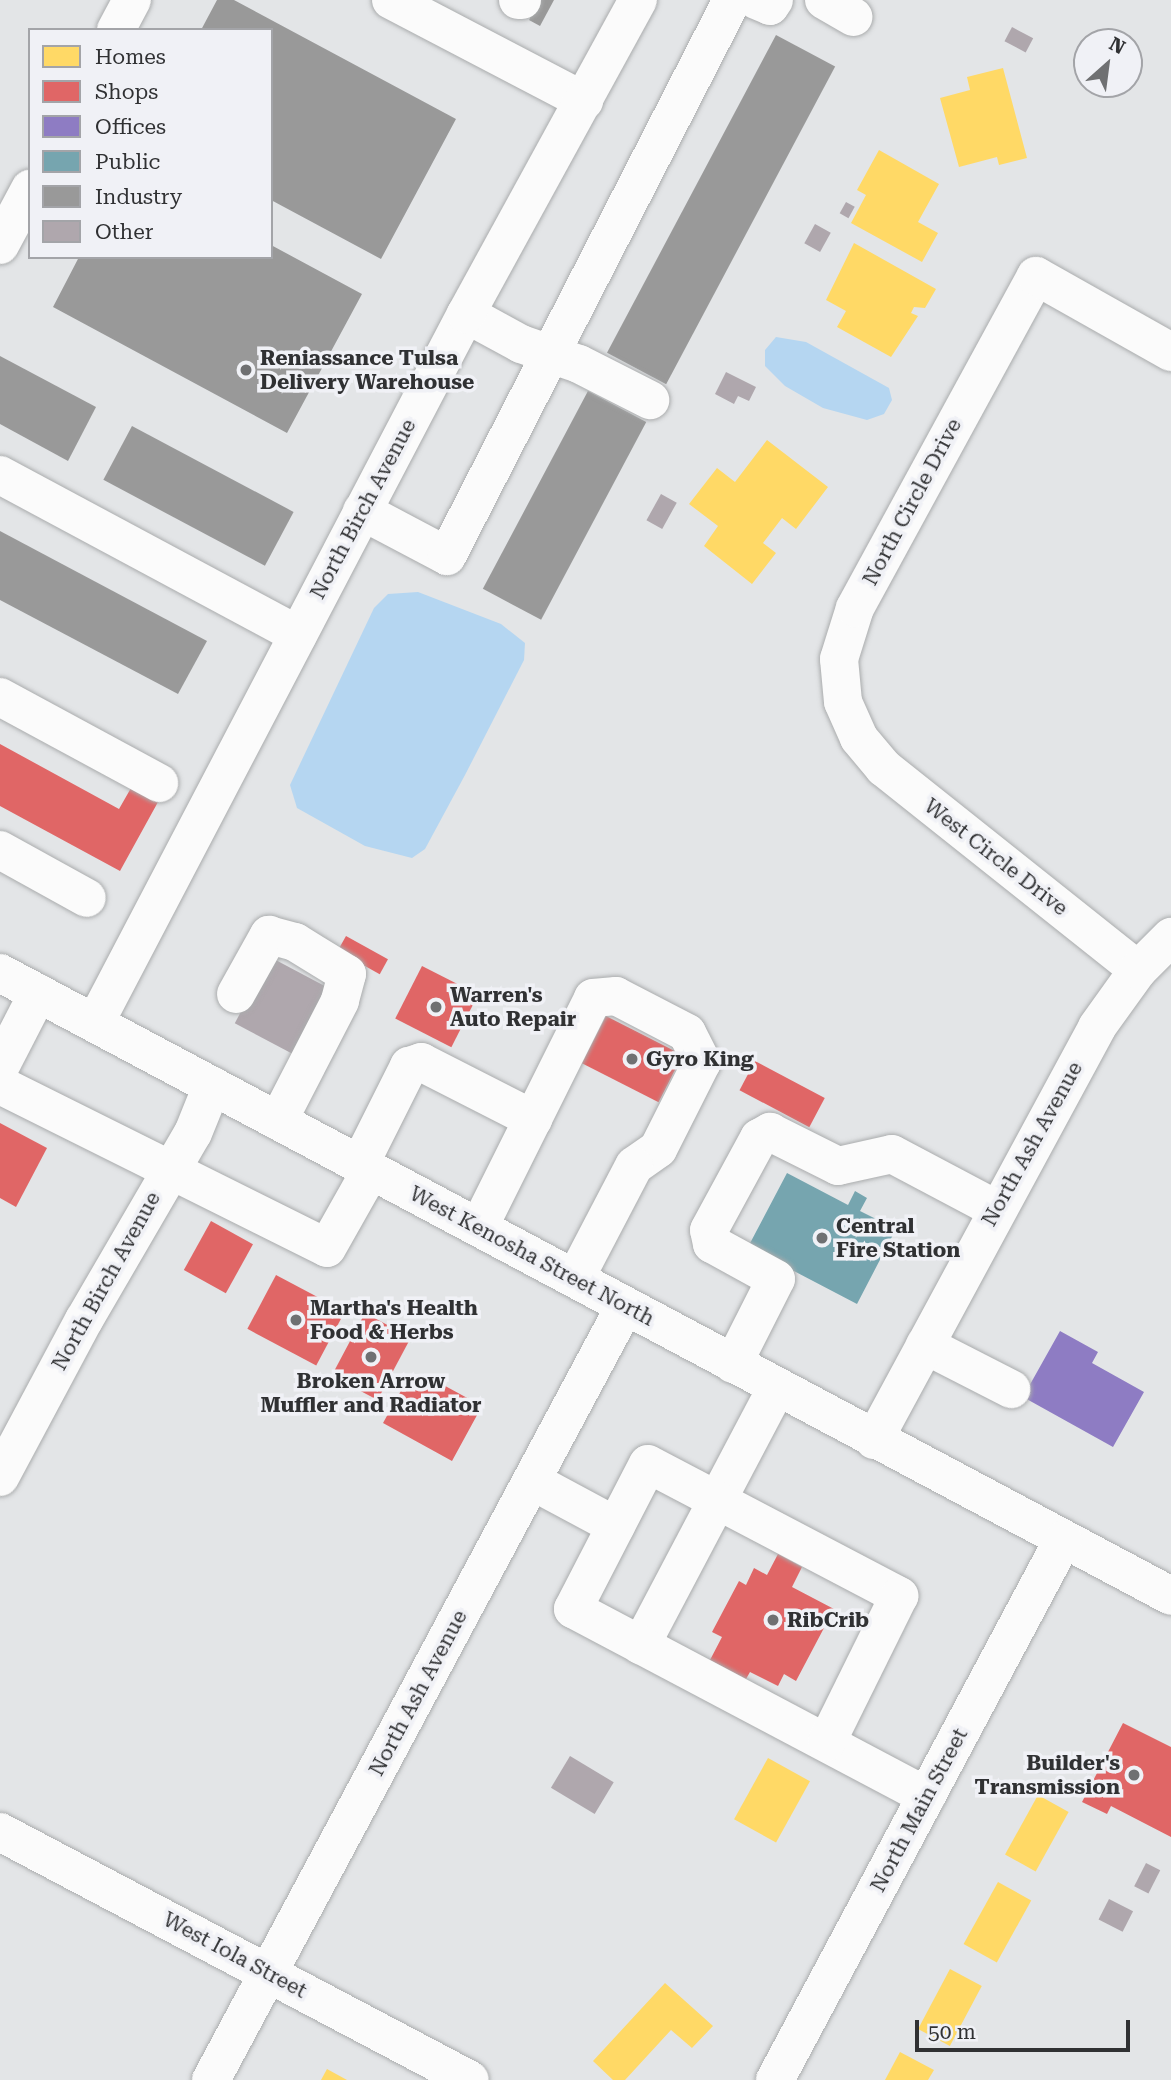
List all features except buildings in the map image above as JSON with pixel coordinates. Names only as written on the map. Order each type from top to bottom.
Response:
[{"type":"street","points":[[117,28],[132,0]]},
{"type":"street","points":[[391,0],[584,101]]},
{"type":"street","name":"North Birch Avenue","points":[[95,1023],[466,314],[638,0]]},
{"type":"street","points":[[362,511],[447,556],[732,0]]},
{"type":"street","points":[[757,0],[770,6],[774,0]]},
{"type":"street","points":[[0,245],[28,193]]},
{"type":"street","name":"North Circle Drive","points":[[859,738],[838,678],[846,627],[1036,275],[1171,352]]},
{"type":"street","points":[[466,314],[551,355],[579,364],[650,400]]},
{"type":"street","points":[[0,475],[298,635]]},
{"type":"street","points":[[0,697],[159,783]]},
{"type":"street","name":"West Circle Drive","points":[[859,738],[884,768],[1139,970]]},
{"type":"street","points":[[0,850],[87,898]]},
{"type":"street","points":[[236,994],[270,935],[295,942],[347,974],[340,1001],[278,1121]]},
{"type":"street","name":"North Ash Avenue","points":[[874,1440],[996,1209],[1097,1027],[1139,970],[1171,937]]},
{"type":"street","name":"West Kenosha Street North","points":[[0,973],[1171,1596]]},
{"type":"street","points":[[0,1067],[38,993]]},
{"type":"street","points":[[479,1227],[593,998],[617,996],[687,1033],[702,1062],[658,1149],[634,1166],[575,1279]]},
{"type":"street","points":[[0,1085],[167,1172],[327,1248],[409,1066],[421,1062],[533,1119]]},
{"type":"street","name":"North Birch Avenue","points":[[0,1477],[167,1172],[193,1133],[212,1086]]},
{"type":"street","points":[[733,1364],[776,1279],[712,1244],[709,1230],[759,1138],[771,1132],[838,1166],[892,1154],[996,1209]]},
{"type":"street","name":"North Ash Avenue","points":[[211,2080],[625,1306]]},
{"type":"street","points":[[925,1345],[1011,1389]]},
{"type":"street","points":[[641,1645],[777,1387]]},
{"type":"street","points":[[827,1742],[899,1596],[648,1464],[573,1609],[926,1796]]},
{"type":"street","points":[[532,1481],[616,1526]]},
{"type":"street","name":"North Main Street","points":[[775,2080],[1063,1540]]},
{"type":"street","name":"West Iola Street","points":[[0,1832],[470,2080]]},
{"type":"water","points":[[776,337],[806,342],[889,388],[892,400],[884,414],[867,420],[823,408],[785,386],[765,366],[765,350]]},
{"type":"water","points":[[418,592],[501,624],[525,643],[524,660],[465,775],[425,849],[412,858],[365,846],[297,808],[290,785],[374,608],[388,594]]},
{"type":"place","name":"Reniassance Tulsa Delivery Warehouse","points":[[246,370]]},
{"type":"place","name":"Warren's Auto Repair","points":[[436,1007]]},
{"type":"place","name":"Gyro King","points":[[632,1059]]},
{"type":"place","name":"Central Fire Station","points":[[822,1238]]},
{"type":"place","name":"Martha's Health Food & Herbs","points":[[296,1320]]},
{"type":"place","name":"Broken Arrow Muffler and Radiator","points":[[371,1357]]},
{"type":"place","name":"RibCrib","points":[[773,1620]]},
{"type":"place","name":"Builder's Transmission","points":[[1134,1775]]}]
